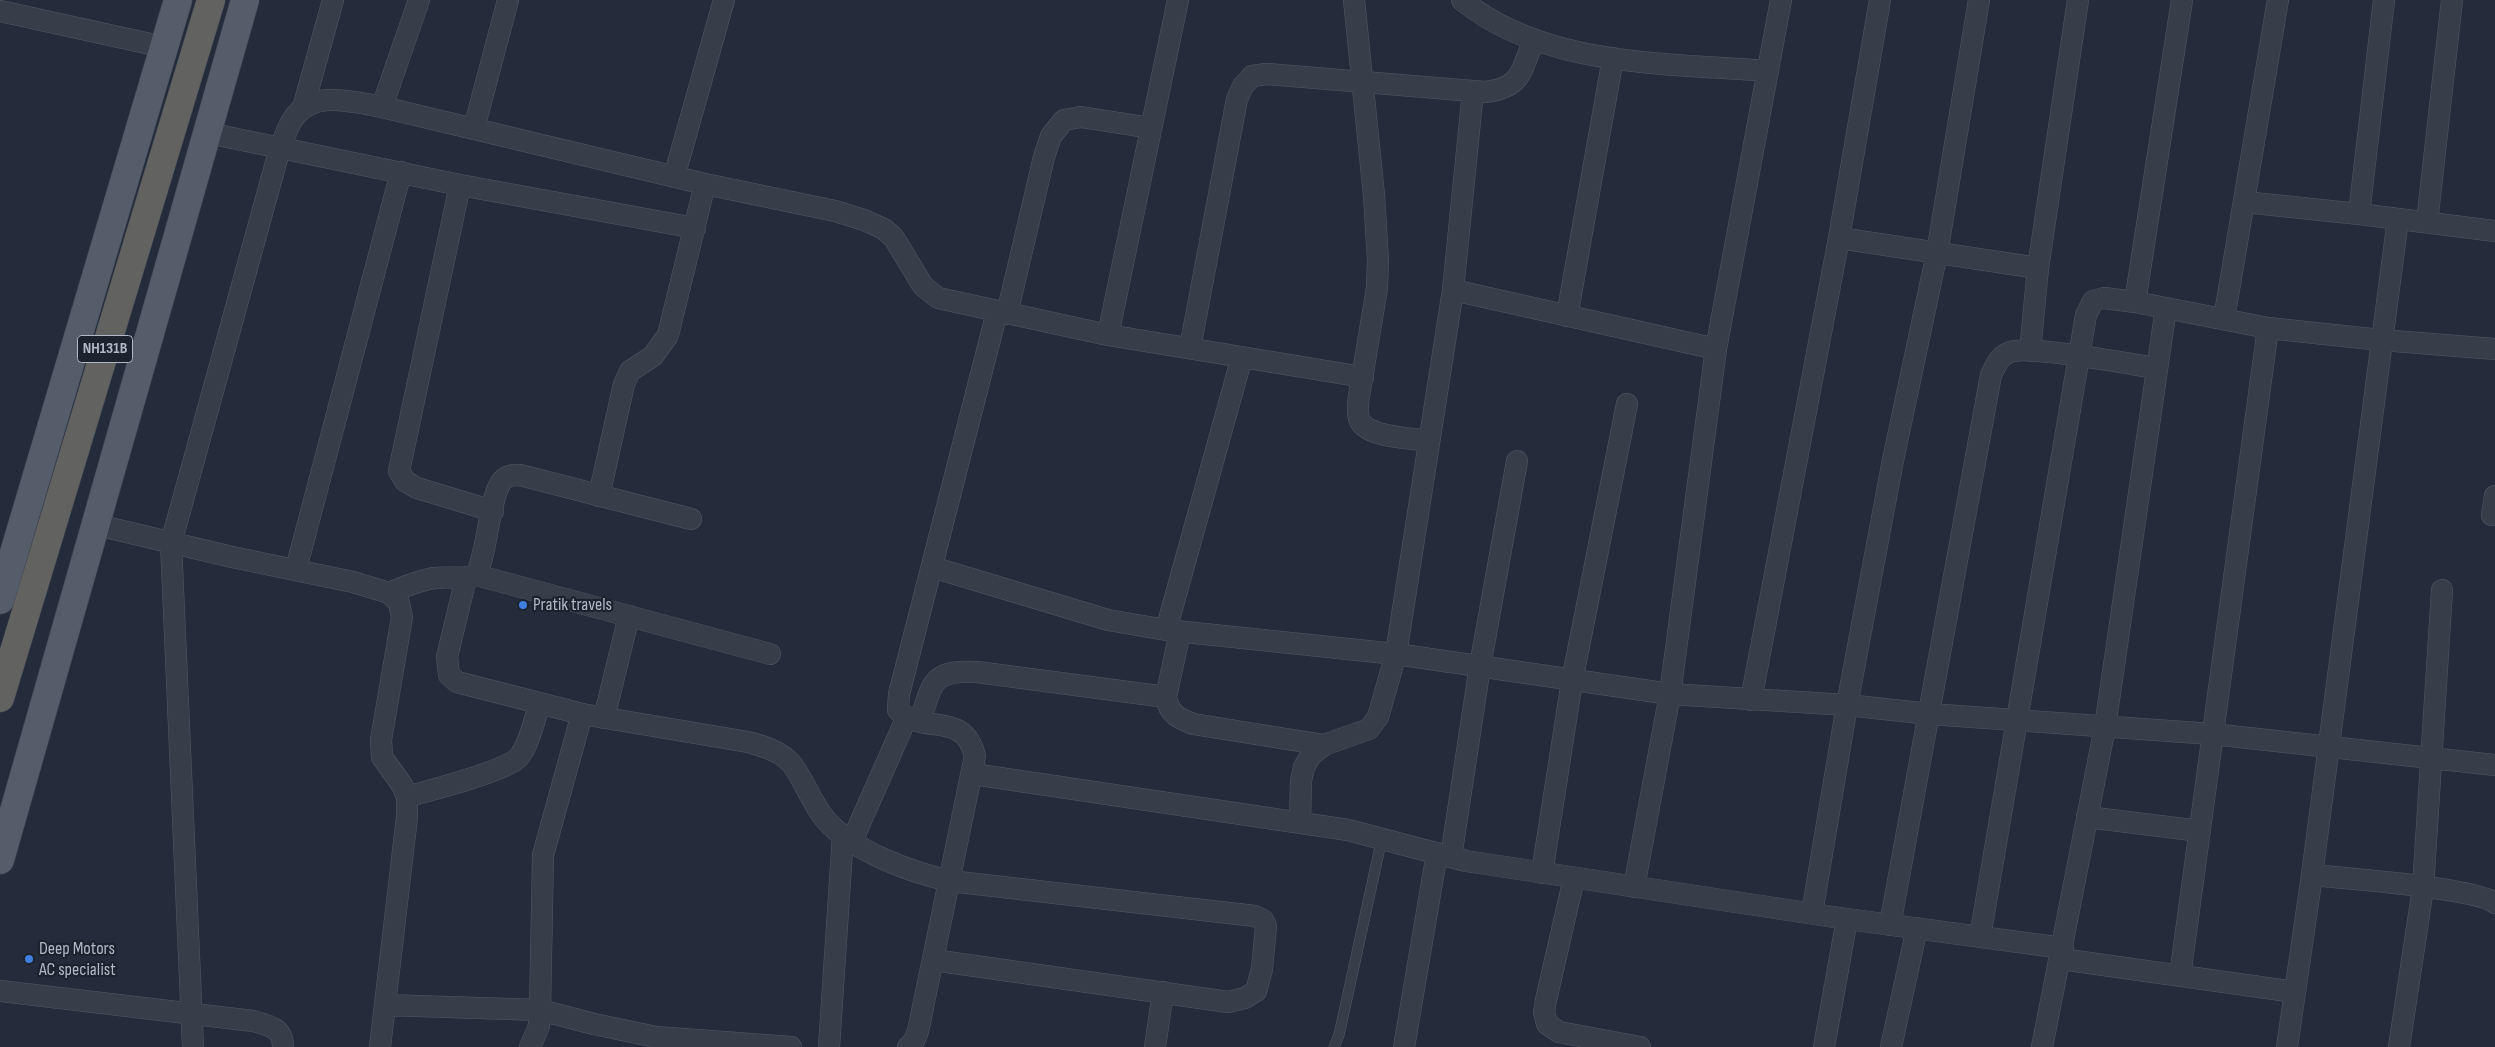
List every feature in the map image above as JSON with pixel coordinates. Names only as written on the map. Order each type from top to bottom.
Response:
[{"type":"highway","name":"NH131B","points":[[0,698],[211,0]]},
{"type":"main road","points":[[0,600],[178,0]]},
{"type":"main road","points":[[0,860],[97,525],[245,0]]},
{"type":"street","points":[[303,108],[333,0]]},
{"type":"street","points":[[382,107],[419,0]]},
{"type":"street","points":[[474,128],[508,0]]},
{"type":"street","points":[[674,177],[724,0]]},
{"type":"street","points":[[1108,335],[1178,0]]},
{"type":"street","points":[[1354,0],[1378,261],[1377,288],[1358,402],[1358,420],[1366,429],[1378,433],[1429,441]]},
{"type":"street","points":[[1462,0],[1483,17],[1515,34],[1556,47],[1614,58],[1767,71]]},
{"type":"street","points":[[1634,886],[1670,694],[1716,349],[1781,0]]},
{"type":"street","points":[[1752,700],[1839,238],[1880,0]]},
{"type":"street","points":[[1812,913],[1847,705],[1893,460],[1937,253],[1979,0]]},
{"type":"street","points":[[2030,351],[2038,268],[2078,0]]},
{"type":"street","points":[[2135,302],[2182,0]]},
{"type":"street","points":[[2224,319],[2278,0]]},
{"type":"street","points":[[2359,214],[2384,0]]},
{"type":"street","points":[[2427,222],[2452,0]]},
{"type":"street","points":[[0,11],[164,46]]},
{"type":"street","points":[[1190,348],[1237,99],[1243,86],[1252,76],[1267,74],[1485,92],[1504,90],[1516,81],[1534,40]]},
{"type":"street","points":[[1567,316],[1614,58]]},
{"type":"street","points":[[1300,823],[1301,780],[1304,767],[1311,755],[1324,745],[1369,730],[1378,717],[1396,654],[1452,290],[1473,91]]},
{"type":"street","points":[[193,1047],[171,544],[280,148],[293,119],[303,108],[318,101],[335,99],[382,107],[674,177],[835,211],[884,229],[894,238],[923,286],[938,298],[1108,335],[1363,377]]},
{"type":"street","points":[[908,1047],[912,1045],[917,1032],[973,774],[975,756],[972,742],[963,732],[913,720],[898,710],[899,694],[932,567],[1051,136],[1064,120],[1081,117],[1151,128]]},
{"type":"street","points":[[208,132],[460,185],[695,228]]},
{"type":"street","points":[[296,569],[401,172]]},
{"type":"street","points":[[599,496],[624,384],[630,371],[653,356],[668,335],[705,184]]},
{"type":"street","points":[[460,185],[399,471],[405,481],[417,488],[493,511]]},
{"type":"street","points":[[2244,202],[2495,231]]},
{"type":"street","points":[[2287,1047],[2312,875],[2398,219]]},
{"type":"street","points":[[1839,238],[2038,268]]},
{"type":"street","points":[[1452,290],[1716,349]]},
{"type":"street","points":[[1980,937],[2086,315],[2093,301],[2104,298],[2135,302],[2268,328],[2381,340],[2495,349]]},
{"type":"street","points":[[2042,1047],[2062,954],[2105,727],[2166,308]]},
{"type":"street","points":[[2180,976],[2268,328]]},
{"type":"street","points":[[1890,925],[1991,374],[2000,358],[2011,351],[2080,356],[2156,368]]},
{"type":"street","points":[[1242,357],[1173,631],[1166,697],[1168,708],[1177,718],[1193,724],[1324,745]]},
{"type":"street","points":[[1542,873],[1572,680],[1627,404]]},
{"type":"street","points":[[1404,1047],[1444,855],[1518,461]]},
{"type":"street","points":[[691,519],[520,475],[509,476],[502,481],[481,564],[471,577],[447,657],[449,675],[457,682],[582,714],[748,742],[771,749],[790,762],[811,800],[826,821],[848,838],[913,872],[950,881],[1255,916],[1263,920],[1266,926],[1262,969],[1256,991],[1245,998],[1228,1002],[933,960]]},
{"type":"street","points":[[97,525],[171,544],[353,582],[389,593],[399,603],[402,617],[387,694],[381,740],[382,757],[402,785],[407,797],[407,816],[380,1047]]},
{"type":"street","points":[[932,567],[1108,620],[1173,631],[1396,654],[1670,694],[1847,705],[1930,714],[2212,734],[2329,745],[2495,765]]},
{"type":"street","points":[[389,593],[438,578],[471,577],[629,616],[770,654]]},
{"type":"street","points":[[2400,1047],[2422,888],[2433,757],[2442,590]]},
{"type":"street","points":[[604,718],[629,616]]},
{"type":"street","points":[[829,1047],[848,838],[932,685],[941,675],[956,671],[978,672],[1166,697]]},
{"type":"street","points":[[407,797],[497,769],[517,759],[525,749],[540,703]]},
{"type":"street","points":[[530,1047],[539,1026],[543,855],[582,714]]},
{"type":"street","points":[[973,774],[1300,823],[1382,838],[1444,855],[1542,873],[1980,937],[2180,976],[2295,992]]},
{"type":"street","points":[[2087,817],[2200,831]]},
{"type":"street","points":[[2312,875],[2463,893],[2489,898],[2495,903]]},
{"type":"street","points":[[1574,878],[1546,1000],[1544,1012],[1547,1024],[1559,1032],[1640,1047]]},
{"type":"street","points":[[1824,1047],[1847,919]]},
{"type":"street","points":[[1891,1047],[1917,928]]},
{"type":"street","points":[[0,991],[253,1021],[273,1026],[283,1038],[283,1047]]},
{"type":"street","points":[[1155,1047],[1164,992]]},
{"type":"street","points":[[386,1005],[540,1010],[656,1037],[791,1047]]},
{"type":"lane","points":[[1334,1047],[1339,1035],[1382,838]]},
{"type":"place","name":"Pratik travels","points":[[523,605]]},
{"type":"place","name":"Deep Motors AC specialist","points":[[29,959]]}]
